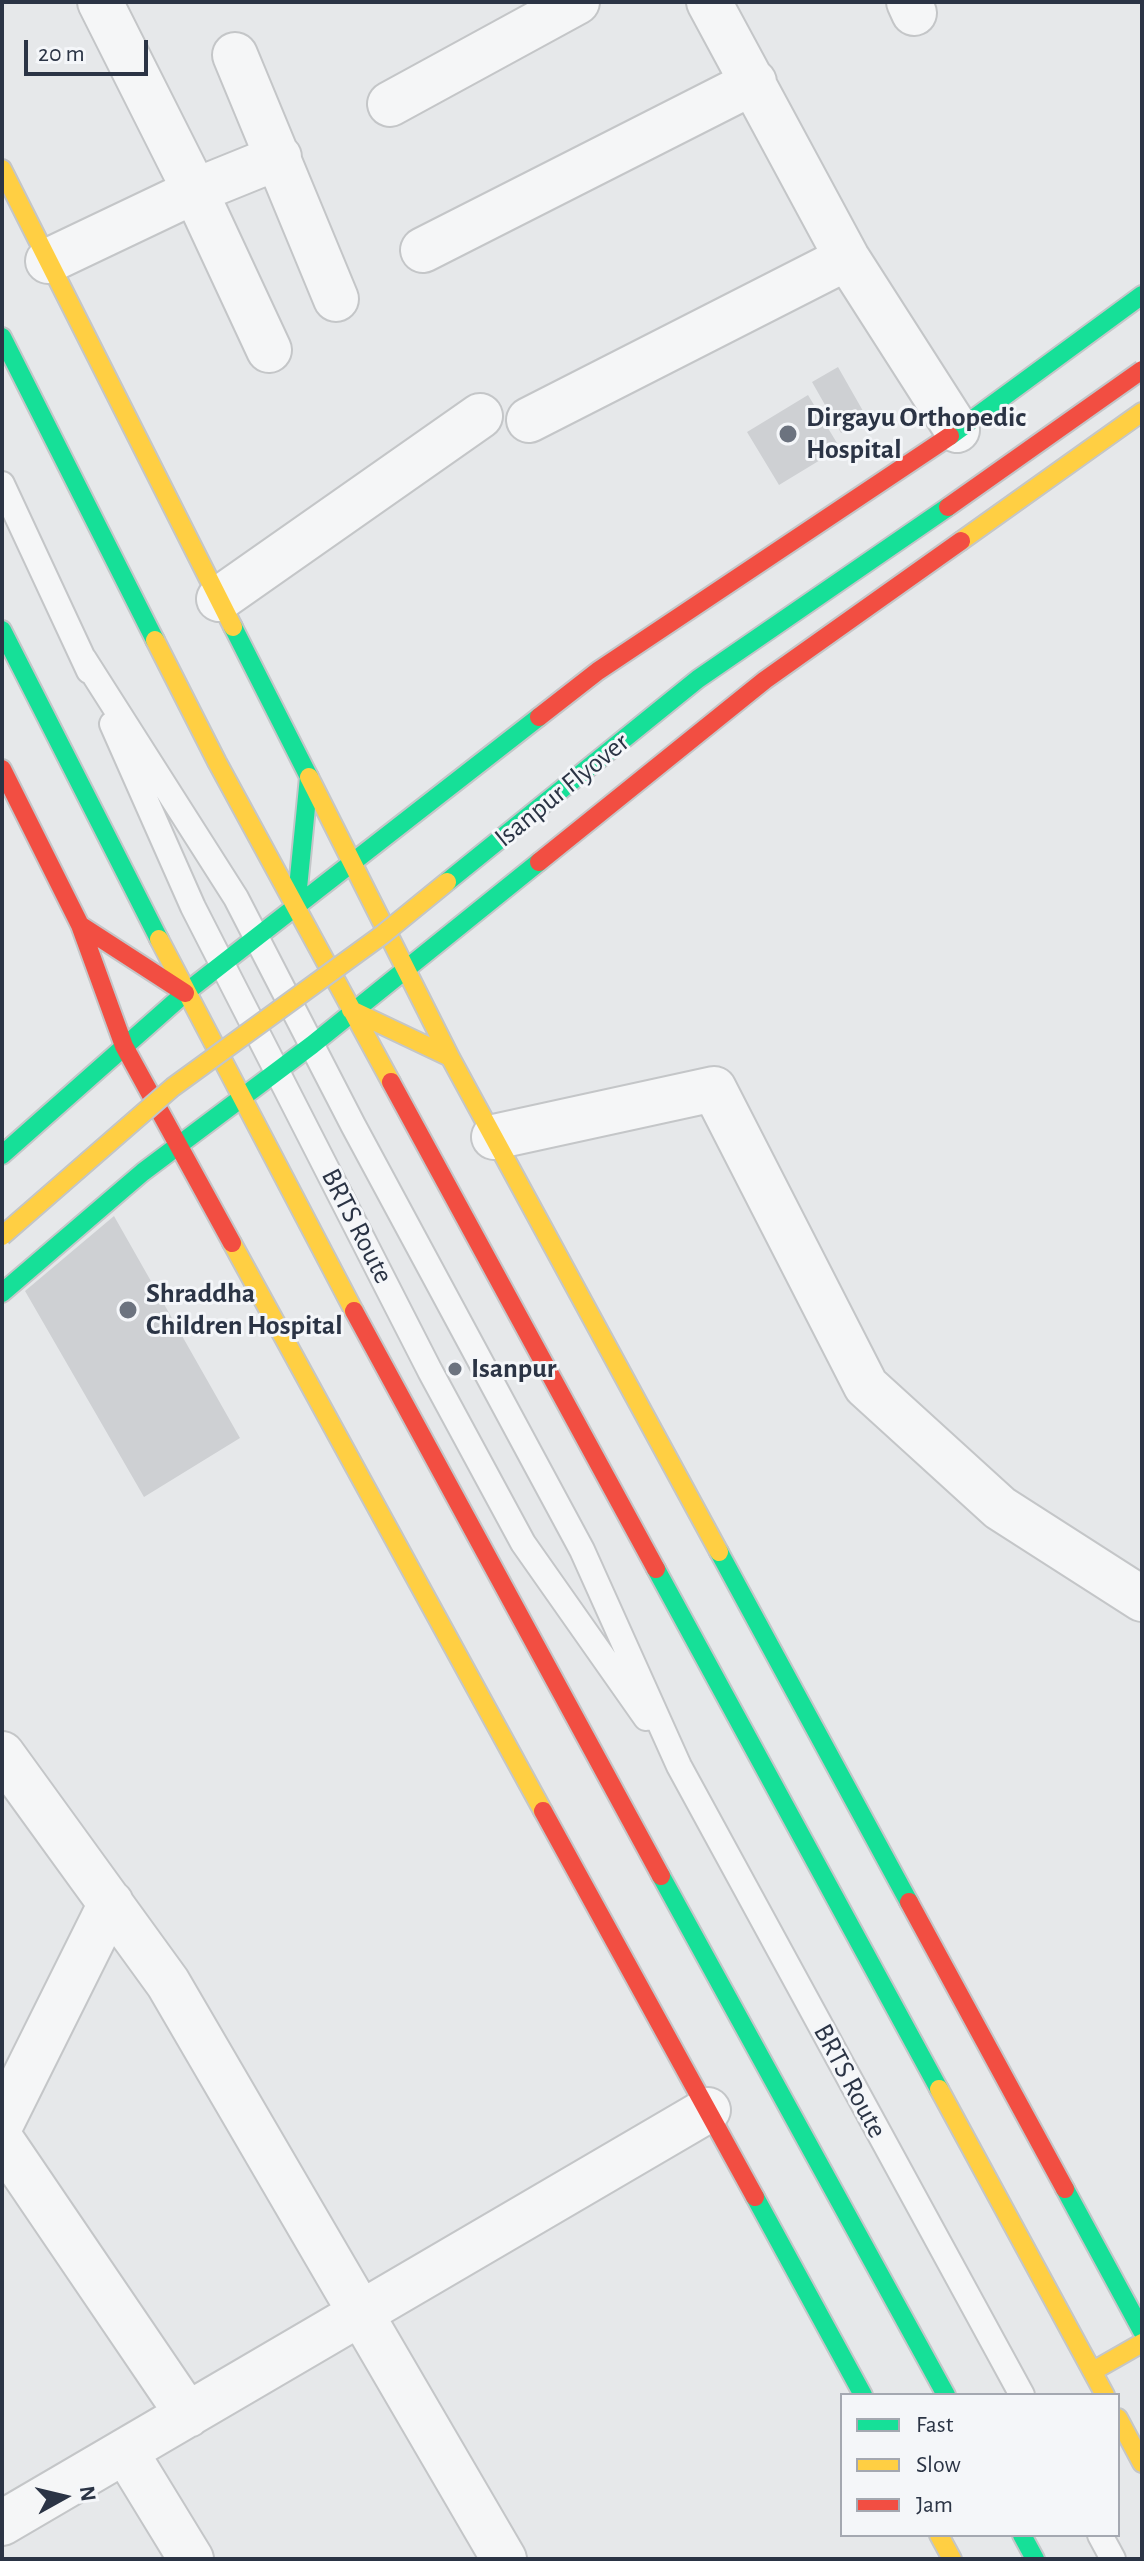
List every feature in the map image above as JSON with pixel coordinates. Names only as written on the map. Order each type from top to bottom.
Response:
[{"type":"street","points":[[100,2],[195,191],[269,350]]},
{"type":"street","points":[[390,104],[577,2]]},
{"type":"street","points":[[709,2],[847,258],[957,430]]},
{"type":"street","points":[[235,55],[336,299]]},
{"type":"street","points":[[423,250],[754,82]]},
{"type":"street","points":[[48,261],[195,191],[279,157]]},
{"type":"street","points":[[2,169],[407,966],[450,1057],[1142,2331]]},
{"type":"street","points":[[529,420],[847,258]]},
{"type":"street","points":[[2,1155],[185,993],[598,671],[957,430],[1142,295]]},
{"type":"street","points":[[2,337],[217,762],[1104,2393]]},
{"type":"street","name":"Isanpur Flyover","points":[[2,1236],[173,1087],[382,935],[698,679],[1045,441],[1142,370]]},
{"type":"street","points":[[2,1293],[179,1143],[312,1045],[351,1010],[765,680],[1142,412]]},
{"type":"street","points":[[219,599],[480,416]]},
{"type":"street","points":[[2,630],[185,993],[359,1323],[945,2393]]},
{"type":"street","points":[[2,769],[80,925],[124,1046],[862,2393]]},
{"type":"street","points":[[296,908],[309,777]]},
{"type":"street","points":[[354,924],[391,895]]},
{"type":"street","points":[[80,925],[185,993]]},
{"type":"street","points":[[194,1040],[329,942]]},
{"type":"street","points":[[351,1010],[450,1057]]},
{"type":"street","points":[[133,1087],[157,1067]]},
{"type":"street","points":[[494,1137],[714,1089],[866,1386],[1000,1508],[1142,1599]]},
{"type":"street","points":[[2,1754],[168,1983],[504,2559]]},
{"type":"street","points":[[2,2122],[111,1903]]},
{"type":"street","points":[[2,2523],[708,2110]]},
{"type":"street","points":[[2,2141],[188,2415]]},
{"type":"street","points":[[1093,2371],[1142,2343]]},
{"type":"street","points":[[1120,2422],[1142,2463]]},
{"type":"street","points":[[125,2451],[191,2559]]},
{"type":"street","points":[[940,2537],[952,2559]]},
{"type":"street","points":[[1023,2537],[1035,2559]]},
{"type":"lane","name":"BRTS Route","points":[[2,484],[84,659],[167,853],[430,1371],[523,1543],[679,1766]]},
{"type":"lane","name":"BRTS Route","points":[[84,659],[196,834],[257,939],[582,1550],[679,1766],[1021,2393]]},
{"type":"lane","points":[[1101,2537],[1113,2559]]},
{"type":"building","points":[[838,367],[867,418],[841,433],[812,382]]},
{"type":"building","points":[[808,395],[840,448],[779,485],[747,432]]},
{"type":"building","points":[[114,1216],[240,1438],[144,1497],[25,1291]]},
{"type":"traffic: fast","points":[[950,436],[1142,295]]},
{"type":"traffic: fast","points":[[2,337],[155,640]]},
{"type":"traffic: fast","points":[[447,882],[698,679],[948,507]]},
{"type":"traffic: fast","points":[[233,627],[309,777],[296,908]]},
{"type":"traffic: fast","points":[[2,630],[159,939]]},
{"type":"traffic: fast","points":[[2,1155],[185,993],[539,717]]},
{"type":"traffic: fast","points":[[2,1293],[143,1172],[312,1045],[539,862]]},
{"type":"traffic: fast","points":[[719,1552],[909,1902]]},
{"type":"traffic: fast","points":[[656,1569],[939,2089]]},
{"type":"traffic: fast","points":[[661,1876],[945,2393]]},
{"type":"traffic: fast","points":[[1065,2189],[1142,2331]]},
{"type":"traffic: fast","points":[[755,2197],[862,2393]]},
{"type":"traffic: fast","points":[[1023,2537],[1035,2559]]},
{"type":"traffic: slow","points":[[2,169],[233,627]]},
{"type":"traffic: slow","points":[[961,541],[1142,412]]},
{"type":"traffic: slow","points":[[155,640],[217,762],[391,1082]]},
{"type":"traffic: slow","points":[[309,777],[450,1057]]},
{"type":"traffic: slow","points":[[2,1236],[173,1087],[382,935],[447,882]]},
{"type":"traffic: slow","points":[[159,939],[354,1311]]},
{"type":"traffic: slow","points":[[351,1010],[450,1057],[719,1552]]},
{"type":"traffic: slow","points":[[232,1243],[543,1811]]},
{"type":"traffic: slow","points":[[939,2089],[1104,2393]]},
{"type":"traffic: slow","points":[[1093,2371],[1142,2343]]},
{"type":"traffic: slow","points":[[1120,2422],[1142,2463]]},
{"type":"traffic: slow","points":[[940,2537],[952,2559]]},
{"type":"traffic: jam","points":[[948,507],[1142,370]]},
{"type":"traffic: jam","points":[[539,717],[598,671],[950,436]]},
{"type":"traffic: jam","points":[[539,862],[765,680],[961,541]]},
{"type":"traffic: jam","points":[[2,769],[80,925],[185,993]]},
{"type":"traffic: jam","points":[[80,925],[124,1046],[232,1243]]},
{"type":"traffic: jam","points":[[391,1082],[656,1569]]},
{"type":"traffic: jam","points":[[354,1311],[661,1876]]},
{"type":"traffic: jam","points":[[543,1811],[755,2197]]},
{"type":"traffic: jam","points":[[909,1902],[1065,2189]]},
{"type":"place","name":"Dirgayu Orthopedic Hospital","points":[[788,434]]},
{"type":"place","name":"Shraddha Children Hospital","points":[[128,1310]]},
{"type":"place","name":"Isanpur","points":[[455,1369]]}]
